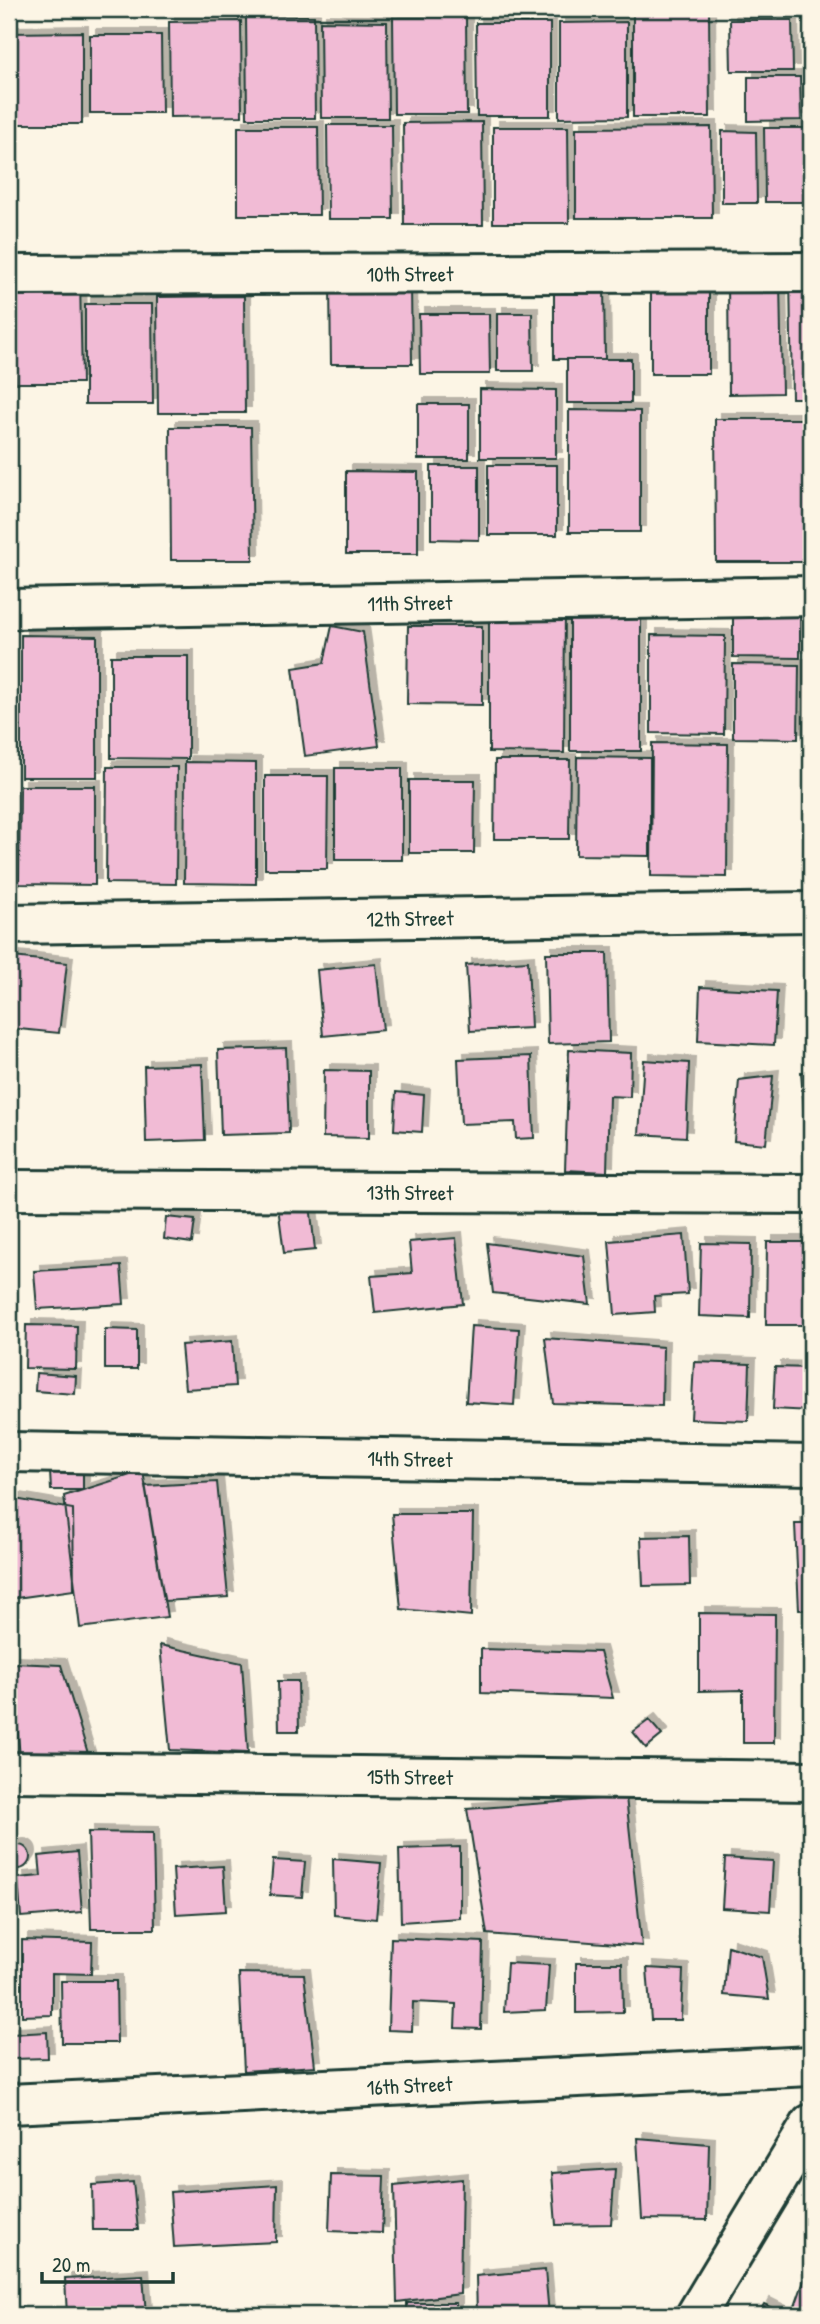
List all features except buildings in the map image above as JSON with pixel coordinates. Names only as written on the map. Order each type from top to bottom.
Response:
[{"type":"street","name":"10th Street","points":[[9,275],[811,272]]},
{"type":"street","name":"11th Street","points":[[9,609],[811,596]]},
{"type":"street","name":"12th Street","points":[[9,924],[811,912]]},
{"type":"street","name":"13th Street","points":[[9,1190],[811,1194]]},
{"type":"street","name":"14th Street","points":[[9,1451],[811,1465]]},
{"type":"street","name":"15th Street","points":[[9,1772],[811,1782]]},
{"type":"street","name":"16th Street","points":[[9,2104],[811,2066]]},
{"type":"street","points":[[696,2315],[811,2124]]}]
